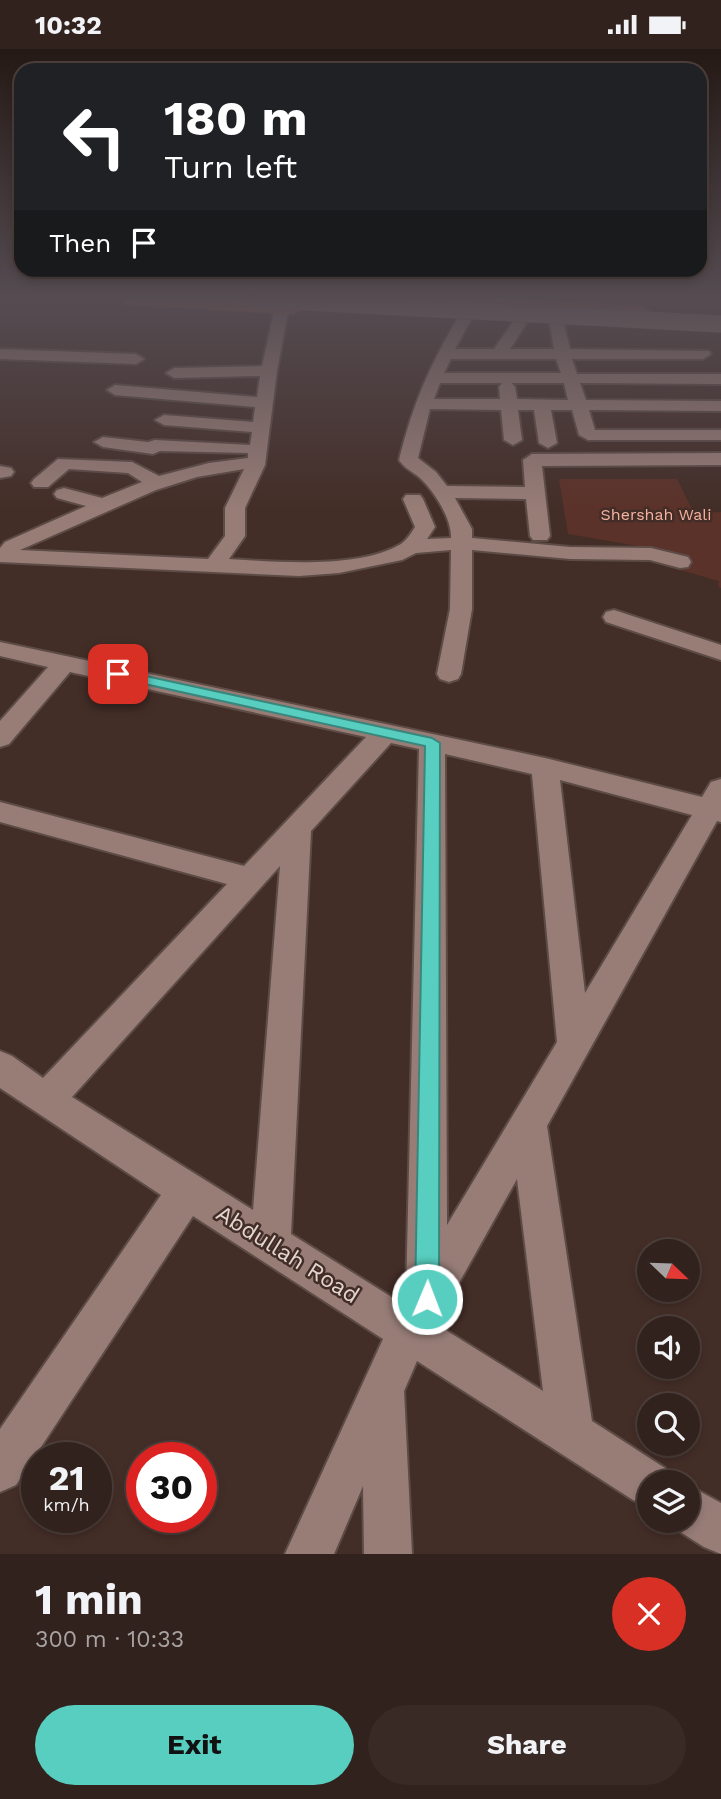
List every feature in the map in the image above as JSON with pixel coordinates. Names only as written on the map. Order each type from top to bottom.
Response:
[{"type":"street","points":[[436,369],[422,404],[408,460],[429,476],[462,529],[459,630],[449,674]]},
{"type":"street","points":[[506,369],[513,440]]},
{"type":"street","points":[[568,369],[588,435],[721,435]]},
{"type":"street","points":[[639,369],[671,460]]},
{"type":"street","points":[[174,373],[269,371],[259,444],[235,508],[235,535],[215,565]]},
{"type":"street","points":[[432,378],[571,377],[719,382]]},
{"type":"street","points":[[116,390],[265,403]]},
{"type":"street","points":[[422,404],[721,406]]},
{"type":"street","points":[[542,405],[548,443]]},
{"type":"street","points":[[164,420],[259,444]]},
{"type":"street","points":[[41,483],[65,463],[78,439]]},
{"type":"street","points":[[103,442],[153,447],[259,444]]},
{"type":"street","points":[[3,556],[12,546],[45,534],[104,505],[158,483],[226,464],[259,444]]},
{"type":"street","points":[[540,536],[532,460],[721,459]]},
{"type":"street","points":[[65,463],[132,468],[158,483]]},
{"type":"street","points":[[441,492],[536,493]]},
{"type":"street","points":[[64,495],[104,505]]},
{"type":"street","points":[[412,547],[425,527],[413,499]]},
{"type":"street","points":[[3,556],[299,569],[340,567],[394,555],[412,547],[463,544],[570,553],[651,554],[680,562]]},
{"type":"street","points":[[614,617],[721,653]]},
{"type":"street","points":[[0,649],[384,734],[717,803],[574,1043],[418,1315],[309,1554]]},
{"type":"street","points":[[0,738],[65,662]]},
{"type":"street","points":[[46,1100],[384,734]]},
{"type":"street","points":[[418,1315],[432,743]]},
{"type":"street","points":[[545,767],[574,1043]]},
{"type":"street","points":[[0,811],[250,879]]},
{"type":"street","points":[[271,1243],[298,827]]},
{"type":"street","name":"Abdullah Road","points":[[0,1067],[46,1100],[271,1243],[418,1315],[570,1434],[637,1477]]},
{"type":"street","points":[[528,1124],[570,1434]]},
{"type":"street","points":[[0,1469],[187,1191]]},
{"type":"street","points":[[384,1387],[388,1554]]},
{"type":"street","points":[[700,1517],[721,1530]]},
{"type":"green space","name":"Shershah Wali","points":[[559,479],[677,479],[694,513],[721,512],[721,588],[718,587],[719,581],[656,563],[661,550],[568,534]]},
{"type":"route","points":[[118,674],[432,743],[427,1299]]}]
